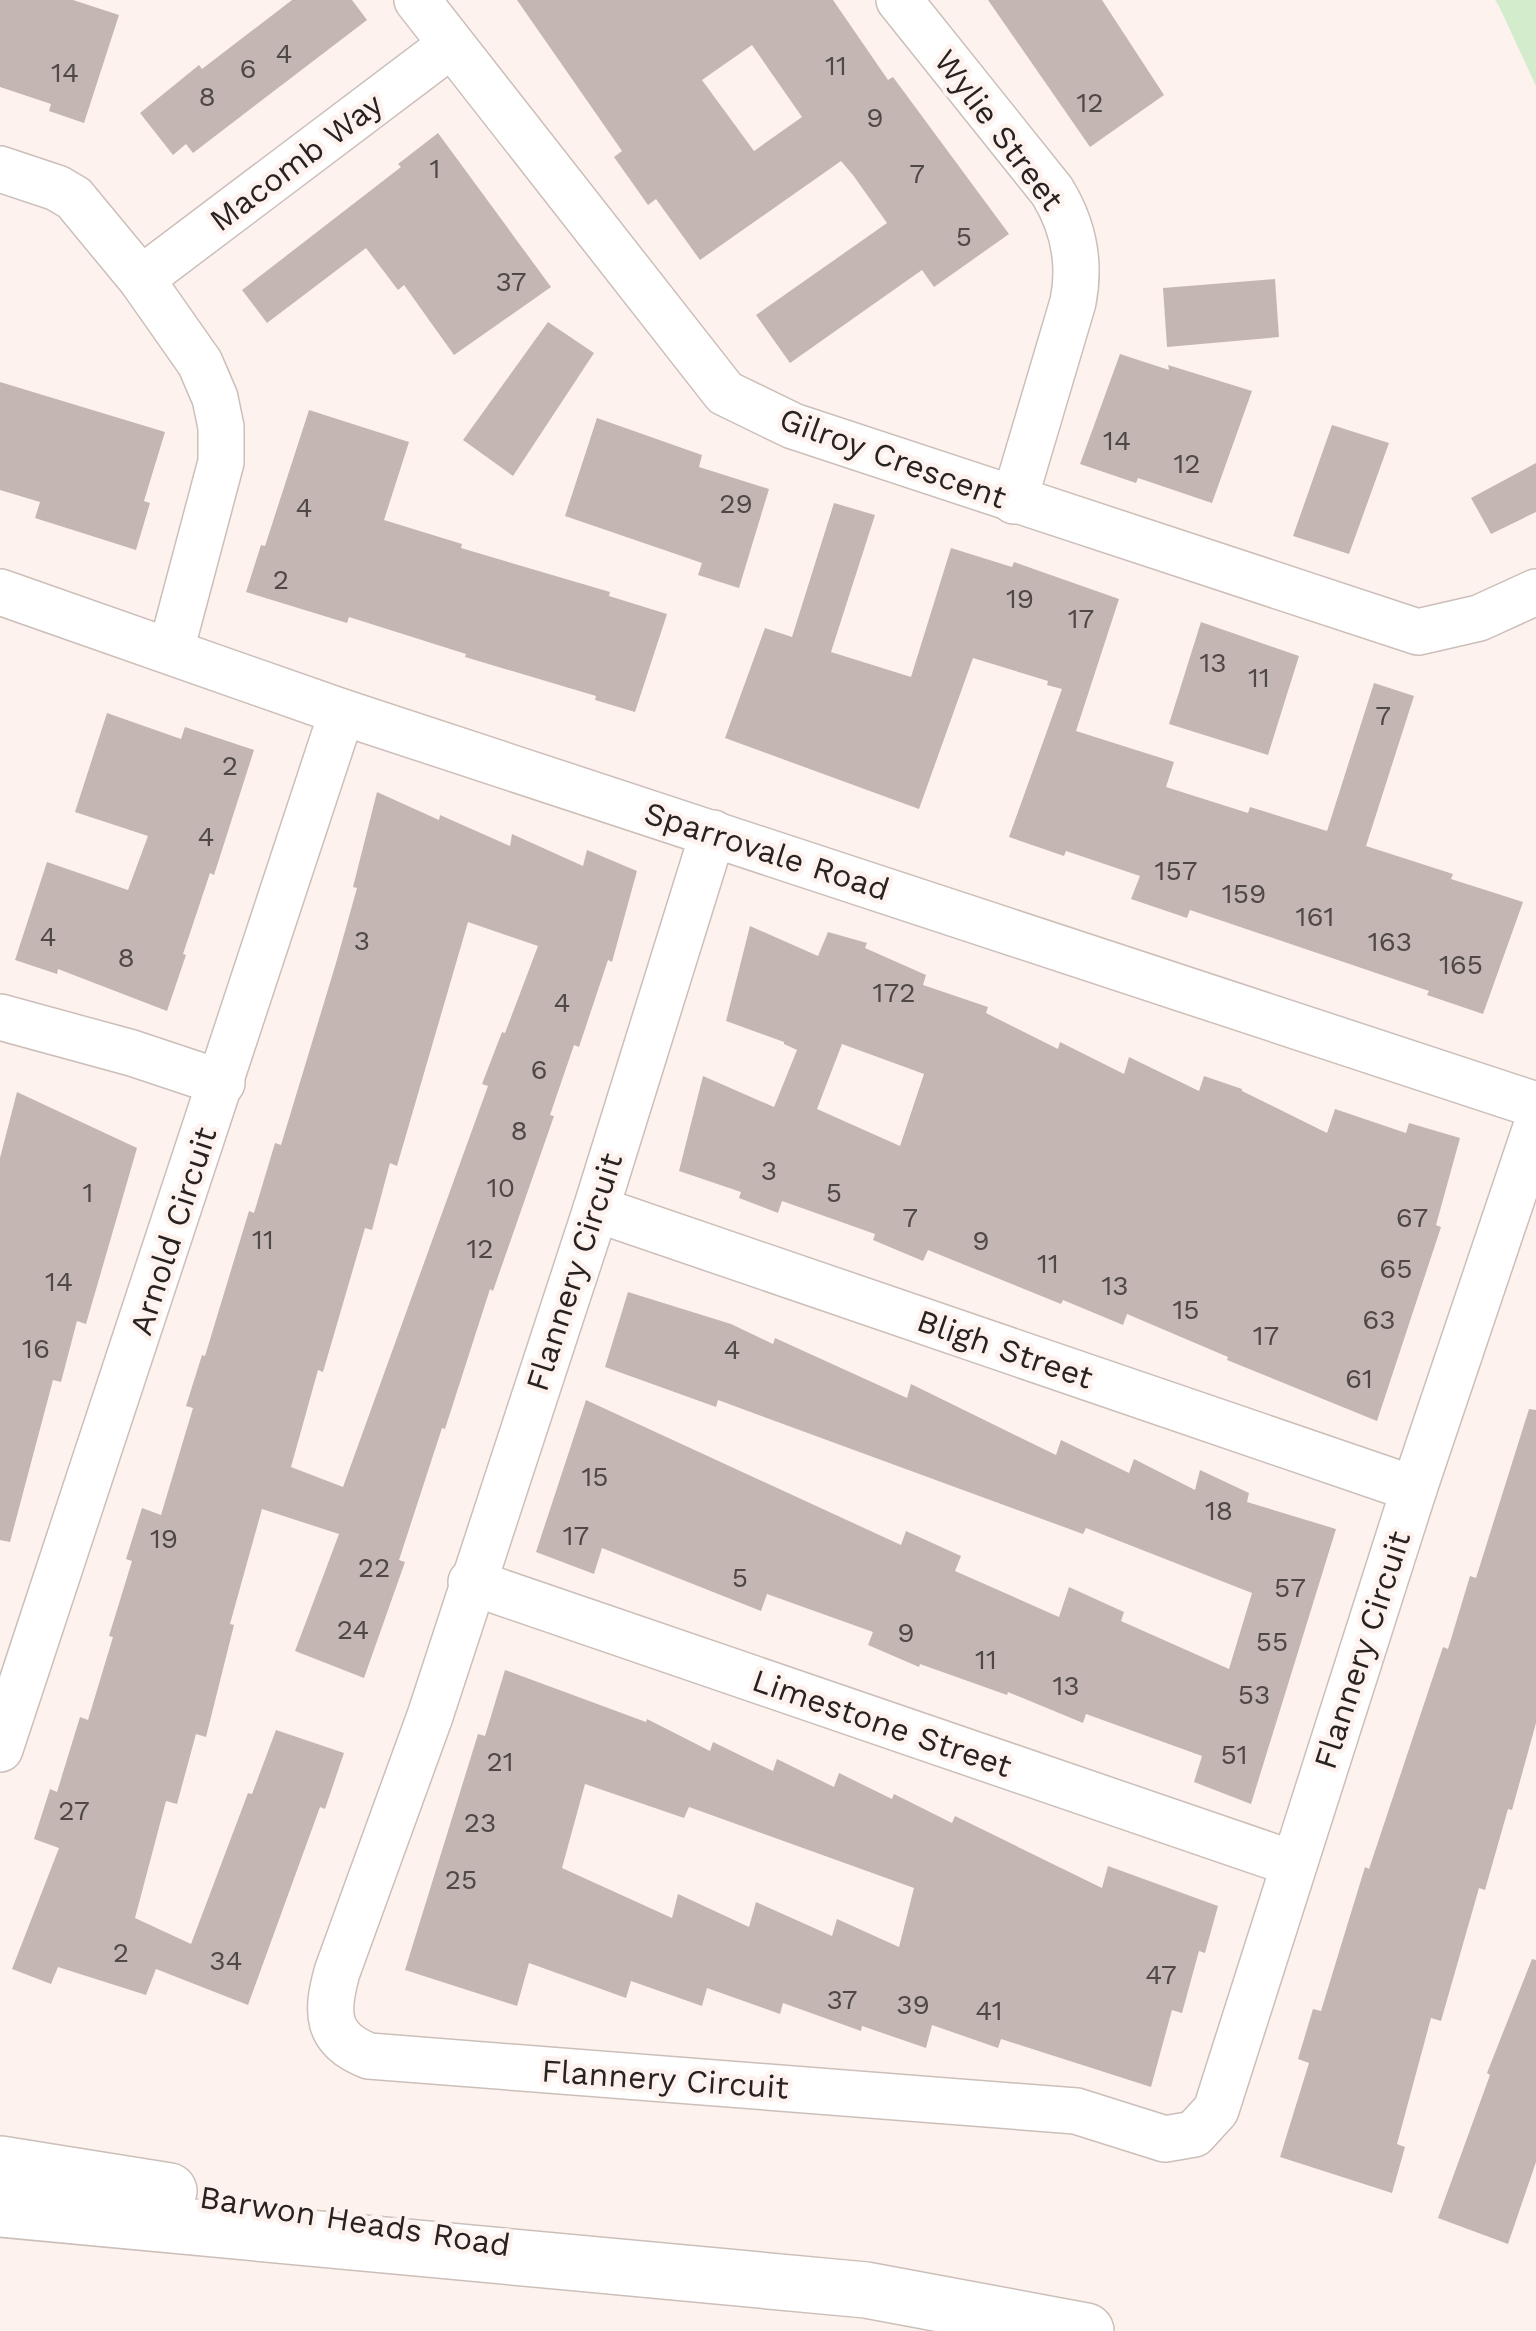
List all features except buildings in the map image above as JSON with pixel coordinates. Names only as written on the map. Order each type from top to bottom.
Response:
[{"type":"main road","name":"Barwon Heads Road","points":[[0,2164],[710,2277]]},
{"type":"main road","name":"Barwon Heads Road","points":[[0,2209],[866,2290],[1086,2331]]},
{"type":"street","name":"Gilroy Crescent","points":[[417,0],[725,393],[793,426],[1418,632],[1466,622],[1536,592]]},
{"type":"street","name":"Wylie Street","points":[[899,0],[1052,192],[1063,210],[1074,245],[1077,284],[1073,302],[1014,501]]},
{"type":"street","name":"Macomb Way","points":[[141,279],[450,45]]},
{"type":"street","points":[[0,169],[57,188],[74,198],[141,279],[200,362],[215,398],[221,428],[216,485],[171,650]]},
{"type":"street","name":"Sparrovale Road","points":[[0,592],[342,712],[1536,1105]]},
{"type":"street","name":"Arnold Circuit","points":[[0,1748],[342,712]]},
{"type":"street","name":"Flannery Circuit","points":[[713,833],[596,1209],[430,1716],[337,1972],[330,1998],[331,2020],[338,2034],[369,2056],[1076,2112],[1165,2139],[1194,2134],[1216,2110],[1414,1489],[1536,1127]]},
{"type":"street","points":[[0,1017],[132,1052],[222,1082]]},
{"type":"street","name":"Bligh Street","points":[[596,1209],[1414,1489]]},
{"type":"street","name":"Limestone Street","points":[[471,1582],[1294,1864]]},
{"type":"green space","points":[[1495,0],[1536,0],[1536,86],[1499,6]]}]
